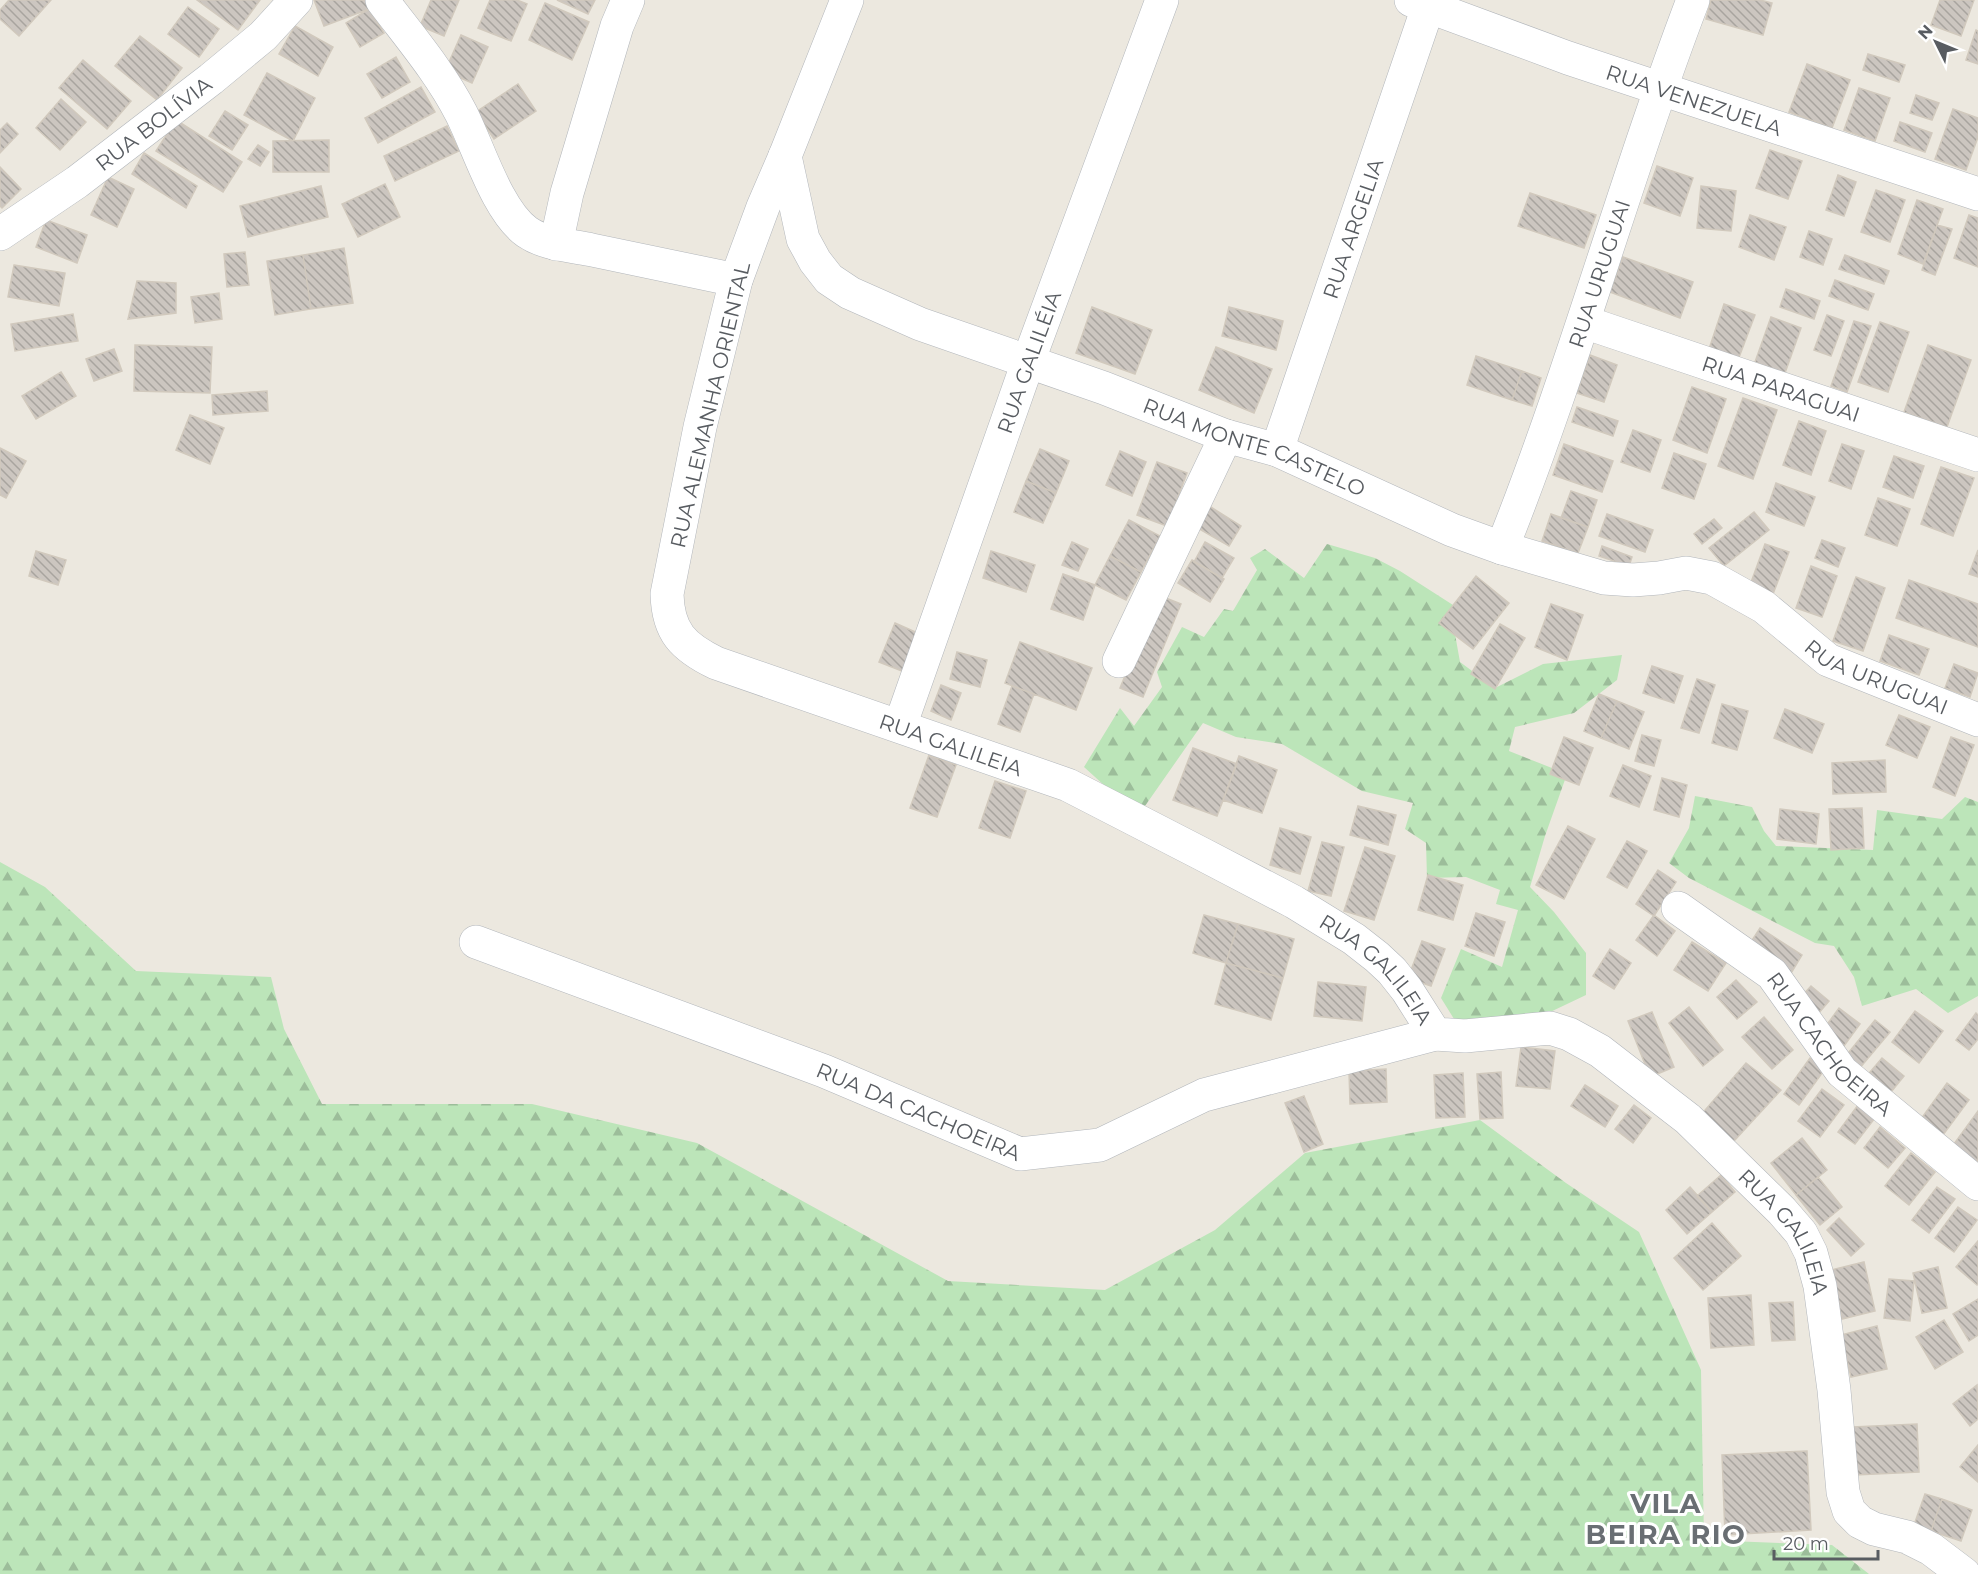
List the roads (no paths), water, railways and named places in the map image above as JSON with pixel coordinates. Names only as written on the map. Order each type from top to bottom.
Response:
[{"type":"street","name":"RUA BOLÍVIA","points":[[0,234],[77,182],[211,79],[263,36],[296,0]]},
{"type":"street","points":[[382,0],[418,48],[460,111],[498,194],[512,218],[525,231],[537,238],[556,244],[586,248],[736,280]]},
{"type":"street","points":[[556,244],[567,193],[610,47],[628,0]]},
{"type":"street","name":"RUA ALEMANHA ORIENTAL","points":[[716,663],[699,655],[682,641],[673,627],[668,612],[667,594],[700,427],[736,280],[763,207],[847,0]]},
{"type":"street","name":"RUA GALILÉIA","points":[[900,726],[1028,362],[1162,0]]},
{"type":"street","name":"RUA URUGUAI","points":[[1502,548],[1533,471],[1584,322],[1659,88],[1693,0]]},
{"type":"street","name":"RUA VENEZUELA","points":[[1419,4],[1568,58],[1978,194]]},
{"type":"street","name":"RUA ARGELIA","points":[[1277,450],[1419,4]]},
{"type":"street","name":"RUA MONTE CASTELO","points":[[785,156],[803,239],[815,261],[830,279],[850,293],[920,324],[1104,388],[1226,436],[1277,450],[1452,530],[1502,548],[1604,578],[1633,580],[1686,573]]},
{"type":"street","name":"RUA PARAGUAI","points":[[1584,322],[1978,455]]},
{"type":"street","points":[[1119,661],[1226,436]]},
{"type":"street","name":"RUA URUGUAI","points":[[1686,573],[1712,578],[1764,607],[1828,660],[1978,720]]},
{"type":"street","name":"RUA GALILEIA","points":[[716,663],[1068,785],[1294,902],[1354,939],[1392,971],[1435,1034],[1465,1036],[1550,1028],[1569,1034],[1600,1051],[1688,1119],[1782,1210],[1801,1233],[1811,1253],[1820,1286],[1834,1390],[1843,1492],[1849,1511],[1860,1522],[1874,1529],[1907,1537],[1931,1548],[1964,1574]]},
{"type":"street","name":"RUA CACHOEIRA","points":[[1678,908],[1772,974],[1842,1072],[1978,1184]]},
{"type":"street","name":"RUA DA CACHOEIRA","points":[[476,942],[824,1071],[1020,1154],[1100,1144],[1203,1095],[1435,1034]]},
{"type":"district","name":"VILA BEIRA RIO","points":[[1666,1518]]}]
